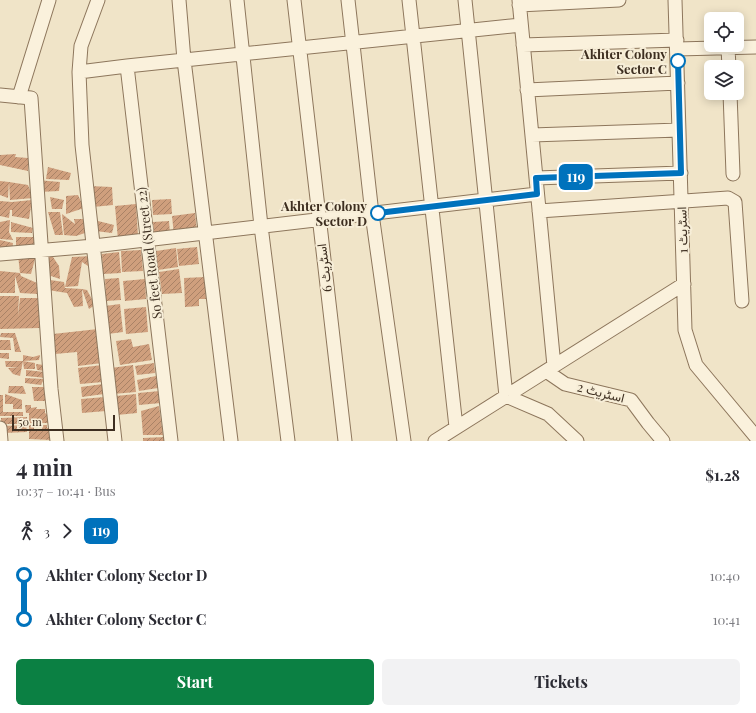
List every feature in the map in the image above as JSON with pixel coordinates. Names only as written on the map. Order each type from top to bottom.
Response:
[{"type":"street","points":[[19,97],[49,0]]},
{"type":"street","points":[[98,0],[81,46],[79,72],[82,145],[94,246],[107,381],[115,441]]},
{"type":"street","points":[[179,0],[184,60],[231,441]]},
{"type":"street","points":[[237,0],[261,226],[288,441]]},
{"type":"street","name":"اسٹریٹ 6","points":[[294,0],[318,220],[345,441]]},
{"type":"street","points":[[348,0],[372,214],[404,441]]},
{"type":"street","points":[[409,0],[456,427]]},
{"type":"street","points":[[465,0],[506,396]]},
{"type":"street","points":[[550,369],[539,211],[519,3],[619,0]]},
{"type":"street","name":"اسٹریٹ 1","points":[[675,0],[685,330],[696,365],[756,437]]},
{"type":"street","points":[[79,72],[521,25]]},
{"type":"street","points":[[523,45],[677,45],[704,47]]},
{"type":"street","points":[[744,47],[756,47]]},
{"type":"street","name":"So feet Road (Street 22)","points":[[127,66],[171,441]]},
{"type":"street","points":[[528,90],[678,84]]},
{"type":"street","points":[[0,95],[31,98],[51,389],[57,441]]},
{"type":"street","points":[[730,100],[733,174]]},
{"type":"street","points":[[532,135],[680,130]]},
{"type":"street","points":[[536,178],[681,173]]},
{"type":"street","points":[[0,254],[94,246],[537,194]]},
{"type":"street","points":[[539,211],[728,198],[735,202],[742,301]]},
{"type":"street","points":[[435,441],[684,284]]},
{"type":"street","name":"اسٹریٹ 2","points":[[550,369],[565,384],[631,400],[663,441]]},
{"type":"street","points":[[506,396],[548,414],[577,441]]},
{"type":"street","points":[[0,428],[1,441]]},
{"type":"building","points":[[16,154],[15,157],[28,158],[28,171],[0,165],[0,155]]},
{"type":"building","points":[[48,167],[71,173],[69,180],[46,179]]},
{"type":"building","points":[[37,180],[60,182],[59,191],[39,192]]},
{"type":"building","points":[[0,181],[9,182],[8,198],[0,195]]},
{"type":"building","points":[[9,182],[28,185],[33,198],[10,200]]},
{"type":"building","points":[[89,186],[112,187],[113,205],[93,207]]},
{"type":"building","points":[[78,195],[84,208],[66,214],[66,196]]},
{"type":"building","points":[[50,197],[64,200],[62,209],[52,209]]},
{"type":"building","points":[[171,199],[172,214],[153,215],[152,200]]},
{"type":"building","points":[[32,200],[29,219],[12,216],[12,210],[10,210],[9,218],[0,216],[0,201],[12,202]]},
{"type":"building","points":[[136,204],[138,236],[118,240],[115,206]]},
{"type":"building","points":[[48,212],[60,212],[63,235],[55,235]]},
{"type":"building","points":[[195,213],[197,232],[174,235],[172,216]]},
{"type":"building","points":[[62,214],[75,224],[74,219],[86,219],[88,232],[76,236],[64,235]]},
{"type":"building","points":[[10,220],[9,232],[13,240],[0,239],[0,222]]},
{"type":"building","points":[[94,220],[114,225],[112,233],[95,231]]},
{"type":"building","points":[[169,221],[170,233],[154,235],[153,222]]},
{"type":"building","points":[[11,222],[33,228],[32,233],[11,232]]},
{"type":"building","points":[[16,237],[34,237],[34,247],[16,247]]},
{"type":"building","points":[[0,240],[13,243],[12,251],[0,250]]},
{"type":"building","points":[[197,247],[199,264],[179,266],[177,249]]},
{"type":"building","points":[[176,248],[178,267],[158,270],[156,251]]},
{"type":"building","points":[[141,250],[143,271],[122,272],[121,251]]},
{"type":"building","points":[[119,252],[121,273],[103,274],[102,254]]},
{"type":"building","points":[[51,254],[59,266],[60,279],[51,276],[48,280],[45,256]]},
{"type":"building","points":[[18,255],[35,259],[31,274],[20,273]]},
{"type":"building","points":[[92,256],[88,266],[82,262],[78,286],[65,287],[72,257]]},
{"type":"building","points":[[179,269],[182,293],[162,294],[159,272]]},
{"type":"building","points":[[0,271],[20,273],[21,276],[37,283],[38,294],[20,293],[15,276],[15,293],[0,293]]},
{"type":"building","points":[[205,277],[206,299],[199,299],[199,306],[185,307],[184,278]]},
{"type":"building","points":[[119,278],[121,300],[106,301],[105,279]]},
{"type":"building","points":[[145,279],[146,299],[125,301],[123,281]]},
{"type":"building","points":[[50,280],[64,282],[65,288],[82,289],[83,306],[74,307],[67,293],[48,290]]},
{"type":"building","points":[[82,289],[87,290],[95,305],[89,309]]},
{"type":"building","points":[[0,296],[19,296],[18,316],[20,298],[39,298],[40,328],[0,329]]},
{"type":"building","points":[[120,304],[123,332],[108,334],[105,306]]},
{"type":"building","points":[[146,307],[148,332],[126,334],[124,309]]},
{"type":"building","points":[[98,329],[102,363],[78,366],[77,352],[55,354],[53,334]]},
{"type":"building","points":[[1,333],[15,333],[21,352],[15,352],[13,338],[0,337]]},
{"type":"building","points":[[131,339],[133,347],[149,344],[152,360],[120,365],[116,341]]},
{"type":"building","points":[[0,340],[10,340],[11,350],[0,350]]},
{"type":"building","points":[[0,353],[9,353],[9,359],[0,358]]},
{"type":"building","points":[[23,355],[33,357],[40,355],[39,360],[23,361]]},
{"type":"building","points":[[5,361],[23,361],[20,376],[13,374],[8,368],[19,367],[6,367]]},
{"type":"building","points":[[23,361],[35,363],[35,369],[24,369]]},
{"type":"building","points":[[154,363],[155,373],[137,375],[135,366]]},
{"type":"building","points":[[36,364],[44,365],[45,371],[37,370]]},
{"type":"building","points":[[102,365],[103,382],[80,384],[78,368]]},
{"type":"building","points":[[133,365],[136,392],[113,394],[111,368]]},
{"type":"building","points":[[26,370],[45,372],[46,378],[26,376]]},
{"type":"building","points":[[156,376],[158,388],[139,391],[137,380]]},
{"type":"building","points":[[25,378],[44,379],[41,385],[25,383]]},
{"type":"building","points":[[103,384],[104,394],[82,397],[81,387]]},
{"type":"building","points":[[9,386],[23,386],[26,394],[8,393]]},
{"type":"building","points":[[32,387],[47,387],[48,401],[34,401]]},
{"type":"building","points":[[160,391],[161,403],[139,405],[138,393]]},
{"type":"building","points":[[5,394],[22,400],[22,409],[13,409],[13,404],[5,404]]},
{"type":"building","points":[[136,394],[137,413],[117,415],[116,396]]},
{"type":"building","points":[[0,395],[3,395],[3,412],[23,412],[23,416],[0,416]]},
{"type":"building","points":[[105,397],[106,411],[82,413],[81,399]]},
{"type":"building","points":[[25,405],[31,405],[31,408],[37,407],[36,409],[45,409],[45,413],[49,416],[49,423],[29,423],[29,413],[26,413]]},
{"type":"building","points":[[159,406],[163,435],[143,435],[141,411]]},
{"type":"building","points":[[27,417],[27,424],[1,424],[1,418]]},
{"type":"building","points":[[26,425],[27,432],[4,433],[4,426]]},
{"type":"building","points":[[29,425],[34,425],[34,429],[42,430],[42,425],[47,425],[47,428],[52,428],[51,440],[29,439]]},
{"type":"building","points":[[165,437],[165,441],[143,441],[143,438]]},
{"type":"bus line","name":"119","points":[[378,213],[537,194],[536,178],[681,173],[678,61]]},
{"type":"place","name":"Akhter Colony Sector C","points":[[678,61]]},
{"type":"place","name":"Akhter Colony Sector D","points":[[378,213]]}]
